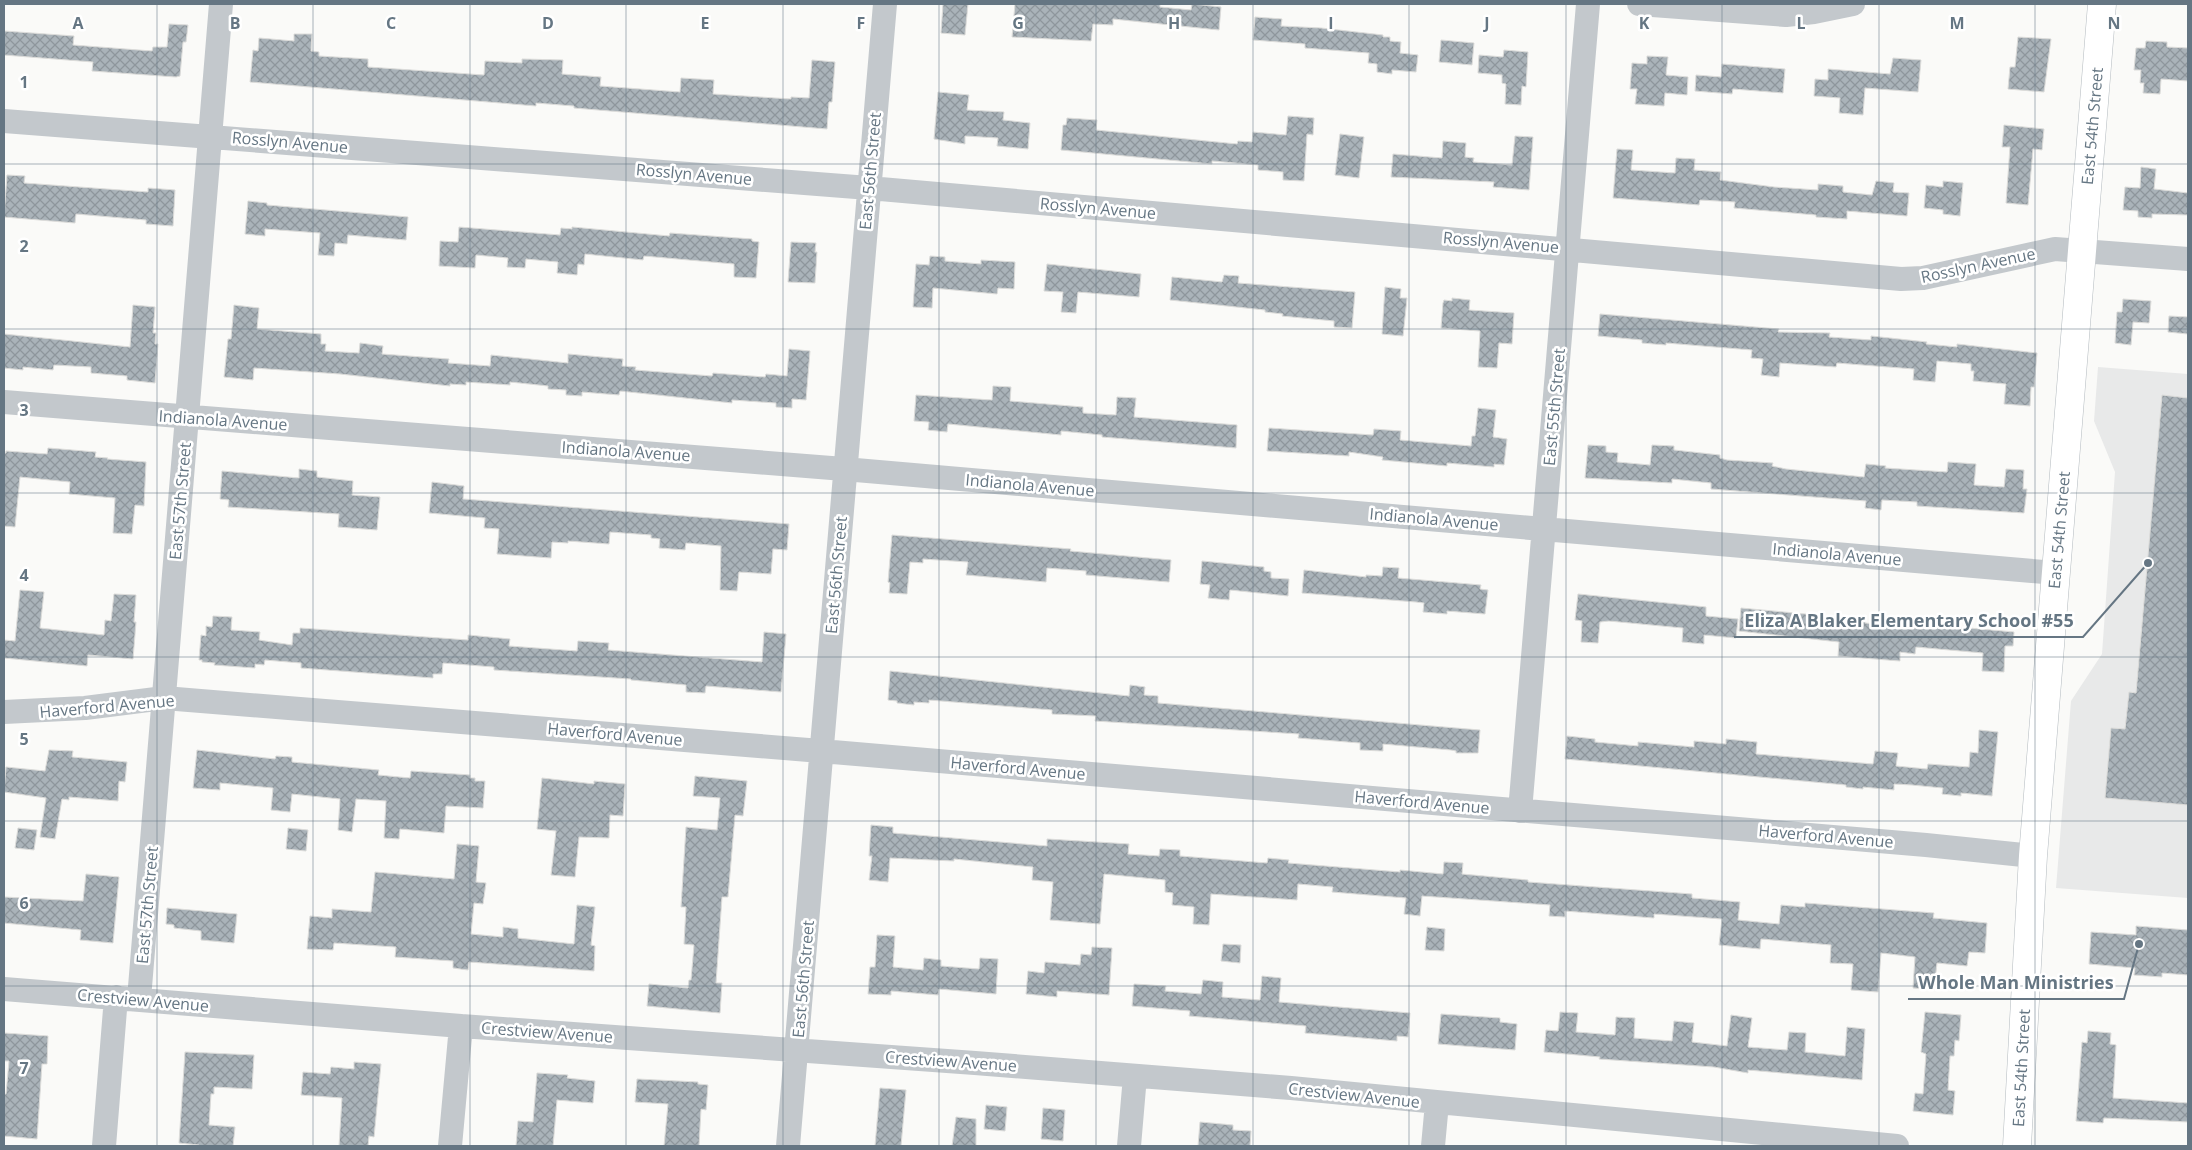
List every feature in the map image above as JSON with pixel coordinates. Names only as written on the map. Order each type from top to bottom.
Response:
[{"type":"street","name":"East 57th Street","points":[[139,999],[221,4]]},
{"type":"street","name":"East 56th Street","points":[[788,1146],[844,468],[885,4]]},
{"type":"street","name":"East 55th Street","points":[[1520,811],[1588,4]]},
{"type":"street","points":[[1639,4],[1786,15],[1814,12],[1853,4]]},
{"type":"street","name":"East 54th Street","points":[[2017,1146],[2033,856],[2102,4]]},
{"type":"street","name":"Rosslyn Avenue","points":[[4,121],[869,188],[1913,279],[2055,249],[2188,259]]},
{"type":"street","name":"Indianola Avenue","points":[[4,402],[844,468],[2056,572]]},
{"type":"street","name":"Haverford Avenue","points":[[4,712],[85,708],[164,698],[821,751],[1926,845],[2033,856]]},
{"type":"street","name":"Crestview Avenue","points":[[4,989],[460,1026],[1136,1076],[1437,1103],[1727,1138],[1897,1146]]},
{"type":"street","points":[[104,1146],[116,997]]},
{"type":"street","points":[[450,1146],[460,1026]]},
{"type":"street","points":[[1129,1146],[1136,1076]]},
{"type":"street","points":[[1433,1146],[1437,1103]]},
{"type":"shaded area","points":[[2098,367],[2188,374],[2188,898],[2056,888],[2071,701],[2102,654],[2115,472],[2094,421]]},
{"type":"building","points":[[943,4],[968,4],[965,35],[941,33]]},
{"type":"building","points":[[1015,4],[1160,4],[1160,7],[1191,10],[1192,4],[1221,7],[1219,30],[1113,19],[1113,25],[1093,24],[1091,41],[1012,37]]},
{"type":"building","points":[[1255,17],[1282,19],[1281,26],[1321,28],[1390,37],[1390,41],[1401,42],[1400,53],[1418,55],[1416,72],[1392,70],[1392,74],[1377,72],[1377,64],[1368,63],[1369,53],[1305,48],[1305,44],[1253,40]]},
{"type":"building","points":[[169,24],[188,25],[186,42],[183,42],[180,76],[176,77],[92,71],[93,62],[4,55],[4,31],[74,36],[73,45],[152,51],[153,47],[167,47]]},
{"type":"building","points":[[294,34],[312,34],[311,51],[319,52],[319,56],[368,59],[368,67],[484,75],[485,61],[522,63],[522,59],[563,60],[562,74],[601,77],[600,86],[680,92],[681,78],[714,80],[713,94],[791,99],[791,97],[809,98],[812,60],[835,62],[832,102],[829,102],[827,129],[574,108],[574,106],[536,103],[536,106],[250,82],[253,50],[258,51],[259,38],[294,41]]},
{"type":"building","points":[[2018,37],[2051,39],[2044,92],[2008,89],[2010,67],[2015,67]]},
{"type":"building","points":[[1441,40],[1474,43],[1472,65],[1439,62]]},
{"type":"building","points":[[2146,41],[2167,42],[2167,47],[2188,48],[2188,81],[2161,79],[2160,94],[2143,93],[2144,83],[2140,83],[2141,70],[2134,70],[2136,48],[2145,48]]},
{"type":"building","points":[[1504,50],[1528,52],[1526,87],[1522,86],[1521,105],[1505,104],[1506,84],[1502,83],[1502,75],[1478,73],[1479,55],[1503,57]]},
{"type":"building","points":[[1647,56],[1668,57],[1666,75],[1688,77],[1687,95],[1665,93],[1664,106],[1635,104],[1637,89],[1630,89],[1632,63],[1647,64]]},
{"type":"building","points":[[1893,58],[1921,60],[1918,92],[1865,88],[1863,115],[1839,113],[1840,98],[1814,96],[1815,79],[1828,80],[1828,69],[1890,74]]},
{"type":"building","points":[[1722,64],[1785,69],[1783,93],[1733,89],[1732,94],[1695,91],[1696,75],[1721,77]]},
{"type":"building","points":[[938,92],[969,95],[967,110],[1004,112],[1003,120],[1030,123],[1028,149],[997,146],[998,138],[965,136],[965,144],[934,139]]},
{"type":"building","points":[[1288,116],[1314,118],[1313,135],[1307,134],[1304,181],[1283,180],[1283,172],[1258,170],[1258,165],[1212,161],[1212,164],[1061,150],[1063,125],[1066,125],[1067,118],[1097,120],[1096,130],[1237,144],[1238,141],[1252,142],[1253,132],[1286,135]]},
{"type":"building","points":[[2004,125],[2044,129],[2042,150],[2033,149],[2028,205],[2006,203],[2010,147],[2002,147]]},
{"type":"building","points":[[1340,134],[1364,137],[1359,178],[1335,175]]},
{"type":"building","points":[[1515,136],[1533,137],[1529,190],[1493,187],[1494,182],[1391,177],[1393,154],[1442,158],[1443,141],[1466,143],[1465,157],[1474,158],[1473,162],[1512,165]]},
{"type":"building","points":[[1617,149],[1633,150],[1631,170],[1675,173],[1676,158],[1695,159],[1694,170],[1721,172],[1720,180],[1774,187],[1818,190],[1818,184],[1843,186],[1843,192],[1872,195],[1876,181],[1894,183],[1893,192],[1909,193],[1907,216],[1847,211],[1847,219],[1734,208],[1735,202],[1700,200],[1699,205],[1613,198]]},
{"type":"building","points":[[2141,167],[2156,169],[2154,189],[2188,193],[2188,215],[2152,214],[2152,218],[2138,217],[2138,211],[2123,210],[2125,187],[2140,188]]},
{"type":"building","points":[[7,175],[25,176],[24,183],[148,192],[148,188],[175,190],[173,226],[146,224],[146,220],[76,214],[75,223],[4,217]]},
{"type":"building","points":[[1943,181],[1963,183],[1960,216],[1943,214],[1943,210],[1924,208],[1926,185],[1943,187]]},
{"type":"building","points":[[248,201],[267,203],[267,205],[408,217],[406,240],[348,235],[347,244],[335,243],[334,256],[318,255],[320,233],[265,229],[265,236],[245,234]]},
{"type":"building","points":[[459,227],[560,235],[561,228],[572,229],[572,227],[669,236],[670,233],[752,239],[752,241],[759,242],[756,278],[734,277],[734,264],[644,256],[643,260],[585,254],[584,265],[578,264],[577,275],[557,273],[558,262],[526,259],[525,268],[507,267],[508,258],[476,255],[475,268],[439,266],[440,241],[458,242]]},
{"type":"building","points":[[791,242],[816,243],[815,283],[788,282]]},
{"type":"building","points":[[930,256],[945,257],[945,261],[981,264],[981,260],[1015,262],[1014,289],[998,288],[997,294],[933,288],[932,308],[913,307],[916,264],[929,265]]},
{"type":"building","points":[[1047,264],[1141,274],[1139,297],[1078,292],[1076,313],[1061,312],[1063,292],[1044,291]]},
{"type":"building","points":[[1224,275],[1239,276],[1238,283],[1355,292],[1352,328],[1334,327],[1334,321],[1282,316],[1283,314],[1265,312],[1265,310],[1170,300],[1172,277],[1222,282]]},
{"type":"building","points":[[1385,287],[1401,289],[1400,298],[1407,298],[1403,336],[1382,334]]},
{"type":"building","points":[[1452,298],[1470,300],[1469,310],[1514,313],[1512,344],[1499,343],[1497,368],[1478,367],[1480,331],[1441,328],[1444,300],[1452,301]]},
{"type":"building","points":[[2123,299],[2151,301],[2149,323],[2133,322],[2131,345],[2115,343],[2117,312],[2122,312]]},
{"type":"building","points":[[133,305],[155,307],[153,333],[156,333],[155,344],[158,344],[155,383],[127,380],[127,376],[91,373],[91,367],[54,365],[53,370],[23,367],[23,370],[4,368],[4,334],[130,347]]},
{"type":"building","points":[[234,305],[259,308],[257,329],[321,334],[321,344],[326,344],[325,351],[359,353],[360,343],[383,346],[382,354],[449,359],[448,363],[490,366],[491,355],[568,363],[568,354],[623,359],[622,366],[636,367],[635,370],[712,376],[713,373],[765,377],[766,374],[787,376],[789,349],[810,351],[806,400],[792,399],[792,408],[776,407],[776,403],[732,400],[732,403],[620,391],[619,395],[582,392],[582,396],[566,395],[566,390],[548,389],[548,386],[510,382],[510,385],[466,382],[466,385],[450,384],[450,386],[340,374],[254,368],[253,380],[224,377],[228,339],[231,339]]},
{"type":"building","points":[[1600,314],[1779,329],[1778,332],[1830,333],[1829,337],[1871,340],[1871,336],[1927,342],[1926,344],[1957,347],[1957,344],[2037,353],[2034,387],[2031,387],[2030,406],[2004,404],[2006,384],[1973,381],[1974,371],[1971,371],[1971,364],[1937,361],[1935,382],[1913,380],[1914,369],[1837,363],[1836,367],[1780,363],[1779,377],[1761,375],[1763,359],[1751,358],[1752,350],[1666,343],[1666,345],[1642,343],[1642,340],[1598,336]]},
{"type":"building","points":[[2169,316],[2188,317],[2188,334],[2168,332]]},
{"type":"building","points":[[993,386],[1011,387],[1010,401],[1083,407],[1083,413],[1116,415],[1117,397],[1136,398],[1134,417],[1237,425],[1236,448],[1102,437],[1102,435],[1061,431],[1061,435],[948,424],[947,432],[928,430],[929,422],[914,421],[916,395],[992,400]]},
{"type":"building","points":[[2162,395],[2188,398],[2188,805],[2105,798],[2111,728],[2125,729],[2129,692],[2136,693]]},
{"type":"building","points":[[1478,408],[1496,410],[1493,437],[1507,439],[1504,465],[1494,464],[1494,467],[1447,463],[1447,466],[1382,460],[1383,457],[1349,452],[1349,456],[1267,451],[1269,428],[1373,435],[1374,429],[1401,431],[1400,440],[1471,446],[1472,436],[1475,436]]},
{"type":"building","points":[[1588,445],[1606,446],[1606,452],[1618,453],[1617,462],[1650,465],[1652,445],[1674,446],[1674,450],[1720,455],[1720,458],[1727,460],[1773,463],[1772,466],[1786,469],[1864,477],[1866,464],[1886,466],[1885,468],[1947,472],[1948,462],[1976,464],[1974,485],[2004,487],[2006,469],[2024,470],[2023,489],[2027,489],[2024,513],[1917,506],[1917,502],[1882,500],[1881,510],[1865,508],[1866,501],[1711,489],[1711,483],[1672,479],[1672,483],[1585,478]]},
{"type":"building","points":[[48,448],[96,452],[95,457],[146,462],[144,506],[135,505],[132,534],[113,533],[115,498],[69,494],[70,482],[20,477],[15,527],[4,526],[4,453],[6,451],[47,454]]},
{"type":"building","points":[[299,469],[317,471],[317,477],[353,481],[352,495],[380,497],[377,530],[338,527],[339,514],[228,507],[229,500],[220,499],[222,471],[299,478]]},
{"type":"building","points":[[432,482],[464,486],[463,499],[789,524],[787,550],[773,549],[771,574],[739,572],[737,591],[720,590],[721,546],[686,543],[685,550],[659,548],[660,539],[651,538],[651,535],[610,532],[609,544],[568,541],[568,543],[552,542],[551,558],[497,554],[499,529],[484,528],[485,518],[429,513]]},
{"type":"building","points":[[892,535],[1071,549],[1070,551],[1171,560],[1169,582],[1086,575],[1086,571],[1047,568],[1046,582],[966,575],[968,562],[923,559],[923,563],[910,562],[907,594],[889,593],[890,583],[888,582]]},
{"type":"building","points":[[1202,561],[1264,567],[1264,571],[1271,572],[1271,578],[1289,579],[1288,596],[1230,590],[1229,600],[1208,598],[1210,585],[1200,584]]},
{"type":"building","points":[[1383,567],[1399,568],[1398,578],[1481,585],[1480,589],[1488,590],[1485,614],[1447,611],[1447,614],[1423,612],[1424,603],[1302,593],[1304,570],[1366,577],[1366,575],[1382,576]]},
{"type":"building","points":[[20,590],[44,592],[40,628],[104,635],[105,620],[111,621],[114,594],[136,595],[133,659],[88,655],[87,666],[4,658],[4,640],[15,641]]},
{"type":"building","points":[[1578,594],[1706,607],[1706,616],[1738,619],[1736,638],[1704,635],[1704,644],[1682,642],[1683,628],[1609,621],[1600,622],[1598,643],[1581,642],[1582,621],[1575,620]]},
{"type":"building","points":[[1741,608],[1859,619],[1859,621],[1865,621],[1865,623],[1897,626],[1901,626],[1901,622],[2014,632],[2013,646],[2005,646],[2004,672],[1982,671],[1983,653],[1916,647],[1915,654],[1900,652],[1900,661],[1838,656],[1839,642],[1739,631]]},
{"type":"building","points":[[213,616],[232,617],[231,630],[260,632],[259,640],[292,645],[293,633],[300,633],[300,628],[468,640],[468,635],[510,639],[509,646],[577,651],[578,641],[609,643],[608,650],[762,662],[764,632],[786,634],[781,692],[706,686],[705,693],[686,692],[686,685],[631,679],[494,670],[494,667],[443,663],[442,674],[433,674],[433,678],[301,668],[301,663],[265,660],[264,665],[255,664],[255,668],[214,665],[215,663],[199,660],[201,635],[206,636],[206,626],[212,627]]},
{"type":"building","points":[[890,671],[1129,696],[1130,685],[1145,687],[1144,695],[1158,696],[1158,703],[1480,730],[1478,753],[1456,753],[1456,751],[1451,750],[1383,744],[1383,751],[1360,750],[1360,743],[1298,738],[1299,734],[1095,721],[1096,716],[1052,714],[1052,710],[929,700],[929,703],[914,702],[914,705],[897,703],[897,701],[888,700]]},
{"type":"building","points":[[1979,730],[1998,732],[1992,796],[1961,793],[1961,796],[1942,794],[1943,788],[1894,784],[1894,790],[1863,787],[1863,789],[1846,787],[1846,785],[1565,759],[1567,736],[1595,739],[1595,742],[1638,746],[1638,742],[1694,747],[1694,741],[1726,744],[1726,739],[1757,742],[1756,754],[1873,764],[1875,751],[1898,753],[1896,766],[1927,769],[1928,764],[1969,767],[1970,752],[1978,753]]},
{"type":"building","points":[[49,750],[73,751],[72,757],[127,762],[125,782],[119,781],[118,801],[69,797],[69,800],[62,799],[55,839],[40,837],[46,798],[4,792],[6,767],[45,771]]},
{"type":"building","points":[[197,750],[275,759],[276,756],[292,757],[292,762],[379,770],[378,775],[410,778],[411,771],[470,775],[470,778],[475,778],[475,781],[485,781],[483,808],[446,806],[444,833],[400,829],[399,839],[384,838],[386,801],[356,799],[352,832],[338,830],[340,799],[292,794],[290,812],[271,810],[273,788],[220,783],[220,790],[193,788]]},
{"type":"building","points":[[695,776],[747,781],[743,816],[735,815],[728,897],[722,897],[716,983],[722,983],[720,1013],[647,1006],[649,984],[688,988],[689,980],[691,980],[694,945],[684,944],[686,907],[681,907],[686,827],[717,830],[720,798],[693,796]]},
{"type":"building","points":[[542,778],[594,784],[594,781],[625,784],[623,816],[610,815],[609,838],[579,837],[575,877],[551,875],[556,831],[537,829]]},
{"type":"building","points":[[871,825],[893,827],[893,833],[1047,846],[1047,839],[1129,844],[1128,854],[1159,856],[1160,849],[1180,850],[1180,856],[1267,863],[1268,858],[1289,860],[1288,863],[1400,872],[1400,870],[1443,874],[1444,862],[1463,863],[1462,874],[1528,880],[1528,882],[1692,894],[1692,898],[1740,902],[1738,920],[1779,924],[1781,905],[1805,907],[1805,903],[1934,913],[1933,918],[1987,923],[1985,953],[1969,952],[1967,966],[1937,963],[1934,990],[1913,988],[1915,957],[1881,953],[1878,992],[1851,990],[1853,964],[1830,963],[1831,945],[1761,939],[1760,949],[1719,945],[1722,919],[1654,914],[1654,918],[1565,911],[1565,917],[1549,916],[1550,905],[1422,896],[1420,916],[1404,914],[1406,898],[1332,892],[1333,887],[1298,884],[1297,900],[1211,894],[1209,925],[1193,924],[1194,907],[1172,905],[1173,893],[1165,892],[1165,880],[1104,874],[1100,924],[1050,920],[1053,882],[1032,880],[1033,867],[954,859],[954,861],[890,858],[888,882],[869,880],[872,856],[869,856]]},
{"type":"building","points":[[18,828],[37,830],[34,850],[15,848]]},
{"type":"building","points":[[288,828],[308,830],[306,851],[286,849]]},
{"type":"building","points":[[457,844],[479,846],[476,882],[486,883],[483,904],[474,903],[471,934],[503,937],[503,927],[518,929],[518,938],[574,944],[577,905],[595,907],[591,945],[595,946],[594,971],[469,962],[468,970],[453,968],[453,961],[395,957],[396,947],[334,943],[333,950],[307,949],[310,916],[332,918],[332,909],[371,912],[375,872],[454,879]]},
{"type":"building","points":[[86,874],[119,877],[113,943],[80,940],[81,930],[4,923],[4,897],[83,901]]},
{"type":"building","points":[[167,908],[237,914],[234,943],[201,940],[201,931],[174,928],[174,925],[166,924]]},
{"type":"building","points":[[2136,926],[2188,930],[2188,975],[2162,973],[2162,977],[2134,975],[2135,968],[2089,964],[2091,932],[2136,935]]},
{"type":"building","points":[[1427,927],[1445,929],[1444,951],[1425,950]]},
{"type":"building","points":[[877,935],[895,936],[893,967],[923,970],[924,958],[941,960],[941,966],[979,969],[980,958],[998,959],[996,994],[939,989],[938,995],[891,991],[891,995],[868,994],[870,967],[875,967]]},
{"type":"building","points":[[1223,944],[1241,945],[1240,963],[1221,961]]},
{"type":"building","points":[[1092,947],[1112,948],[1109,995],[1057,991],[1057,997],[1026,994],[1028,971],[1044,973],[1045,962],[1080,965],[1081,954],[1091,955]]},
{"type":"building","points":[[1262,976],[1281,978],[1279,1002],[1410,1013],[1408,1037],[1397,1036],[1397,1041],[1305,1033],[1306,1026],[1189,1016],[1190,1011],[1132,1006],[1134,984],[1166,986],[1165,991],[1201,994],[1203,980],[1223,982],[1222,997],[1260,1000]]},
{"type":"building","points":[[1560,1012],[1578,1013],[1576,1032],[1615,1035],[1616,1017],[1635,1018],[1634,1038],[1672,1041],[1674,1021],[1694,1023],[1692,1042],[1727,1046],[1731,1015],[1752,1018],[1748,1047],[1787,1050],[1789,1032],[1806,1033],[1805,1052],[1845,1056],[1847,1027],[1865,1029],[1862,1080],[1748,1070],[1748,1073],[1714,1067],[1599,1059],[1600,1057],[1544,1052],[1546,1030],[1558,1031]]},
{"type":"building","points":[[1925,1012],[1961,1015],[1959,1041],[1955,1040],[1954,1056],[1950,1056],[1948,1090],[1955,1091],[1953,1115],[1913,1111],[1915,1093],[1923,1094],[1926,1054],[1921,1052]]},
{"type":"building","points":[[1441,1014],[1500,1018],[1500,1022],[1517,1024],[1515,1050],[1438,1044]]},
{"type":"building","points":[[2088,1031],[2111,1033],[2110,1044],[2116,1045],[2113,1098],[2188,1103],[2188,1122],[2104,1118],[2103,1123],[2076,1121],[2082,1042],[2087,1043]]},
{"type":"building","points":[[4,1033],[48,1036],[47,1064],[42,1064],[37,1139],[4,1136],[4,1094],[6,1094],[9,1061],[4,1061]]},
{"type":"building","points":[[185,1052],[254,1055],[252,1089],[214,1087],[214,1094],[211,1094],[209,1125],[235,1127],[233,1146],[199,1146],[179,1143]]},
{"type":"building","points":[[354,1062],[381,1064],[374,1137],[369,1136],[368,1146],[339,1146],[342,1098],[301,1095],[303,1072],[330,1074],[331,1067],[354,1069]]},
{"type":"building","points":[[537,1073],[568,1075],[567,1078],[595,1081],[593,1103],[557,1100],[553,1146],[516,1146],[518,1121],[533,1122]]},
{"type":"building","points":[[637,1079],[698,1082],[698,1084],[708,1085],[706,1110],[701,1109],[699,1146],[664,1146],[668,1104],[635,1102]]},
{"type":"building","points":[[880,1088],[906,1090],[901,1146],[875,1146]]},
{"type":"building","points":[[986,1105],[1007,1107],[1005,1131],[984,1129]]},
{"type":"building","points":[[1043,1108],[1065,1110],[1063,1141],[1041,1139]]},
{"type":"building","points":[[956,1117],[976,1119],[976,1146],[952,1146]]},
{"type":"building","points":[[1200,1122],[1233,1125],[1233,1130],[1251,1131],[1250,1146],[1198,1146]]},
{"type":"place","name":"Eliza A Blaker Elementary School #55","points":[[2148,563]]},
{"type":"place","name":"Whole Man Ministries","points":[[2139,944]]}]
